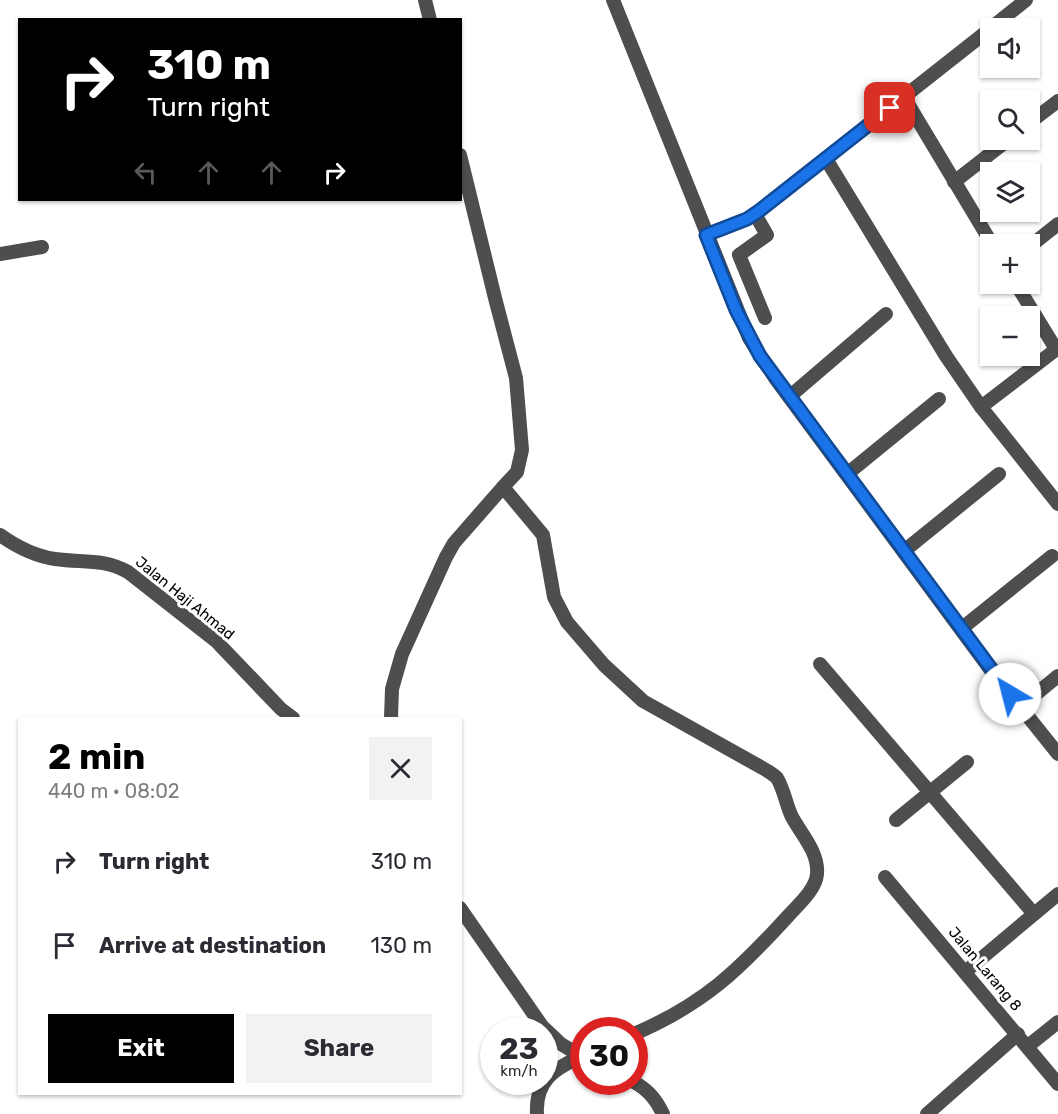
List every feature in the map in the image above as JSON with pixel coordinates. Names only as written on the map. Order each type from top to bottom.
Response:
[{"type":"street","points":[[425,0],[430,18]]},
{"type":"street","points":[[613,0],[749,338],[789,397],[961,629],[1058,754]]},
{"type":"street","points":[[1004,18],[1026,0]]},
{"type":"street","points":[[706,235],[755,214],[980,37]]},
{"type":"street","points":[[904,97],[986,234]]},
{"type":"street","points":[[1040,114],[1058,100]]},
{"type":"street","points":[[954,182],[995,150]]},
{"type":"street","points":[[826,159],[946,356],[981,407],[1058,504]]},
{"type":"street","points":[[391,717],[392,689],[396,671],[440,570],[454,543],[517,472],[522,450],[516,378],[462,163]]},
{"type":"street","points":[[755,214],[767,235],[739,255],[765,318]]},
{"type":"street","points":[[1040,238],[1058,224]]},
{"type":"street","points":[[0,254],[42,247]]},
{"type":"street","points":[[981,407],[1057,349],[1022,294]]},
{"type":"street","points":[[789,397],[886,314]]},
{"type":"street","points":[[847,474],[939,399]]},
{"type":"street","points":[[904,551],[999,474]]},
{"type":"street","points":[[504,487],[543,535],[554,597],[567,622],[604,665],[643,701],[777,778],[791,815],[812,850],[818,865],[817,878],[806,897],[747,961],[715,989],[691,1005],[648,1027]]},
{"type":"street","name":"Jalan Haji Ahmad","points":[[0,535],[35,555],[56,560],[101,562],[128,572],[216,641],[281,709],[292,717]]},
{"type":"street","points":[[961,629],[1052,556]]},
{"type":"street","points":[[820,664],[1034,914]]},
{"type":"street","points":[[1020,707],[1058,676]]},
{"type":"street","points":[[896,820],[967,762]]},
{"type":"street","name":"Jalan Larang 8","points":[[885,877],[1058,1084]]},
{"type":"street","points":[[965,972],[1058,894]]},
{"type":"street","points":[[462,911],[542,1026],[570,1050]]},
{"type":"street","points":[[1028,1046],[1058,1022]]},
{"type":"street","points":[[927,1114],[1018,1034]]},
{"type":"street","points":[[537,1114],[540,1089],[553,1072],[570,1063]]},
{"type":"street","points":[[648,1091],[657,1101],[663,1114]]},
{"type":"route","points":[[890,108],[759,211],[747,219],[706,235],[736,310],[760,356],[1010,694]]}]
